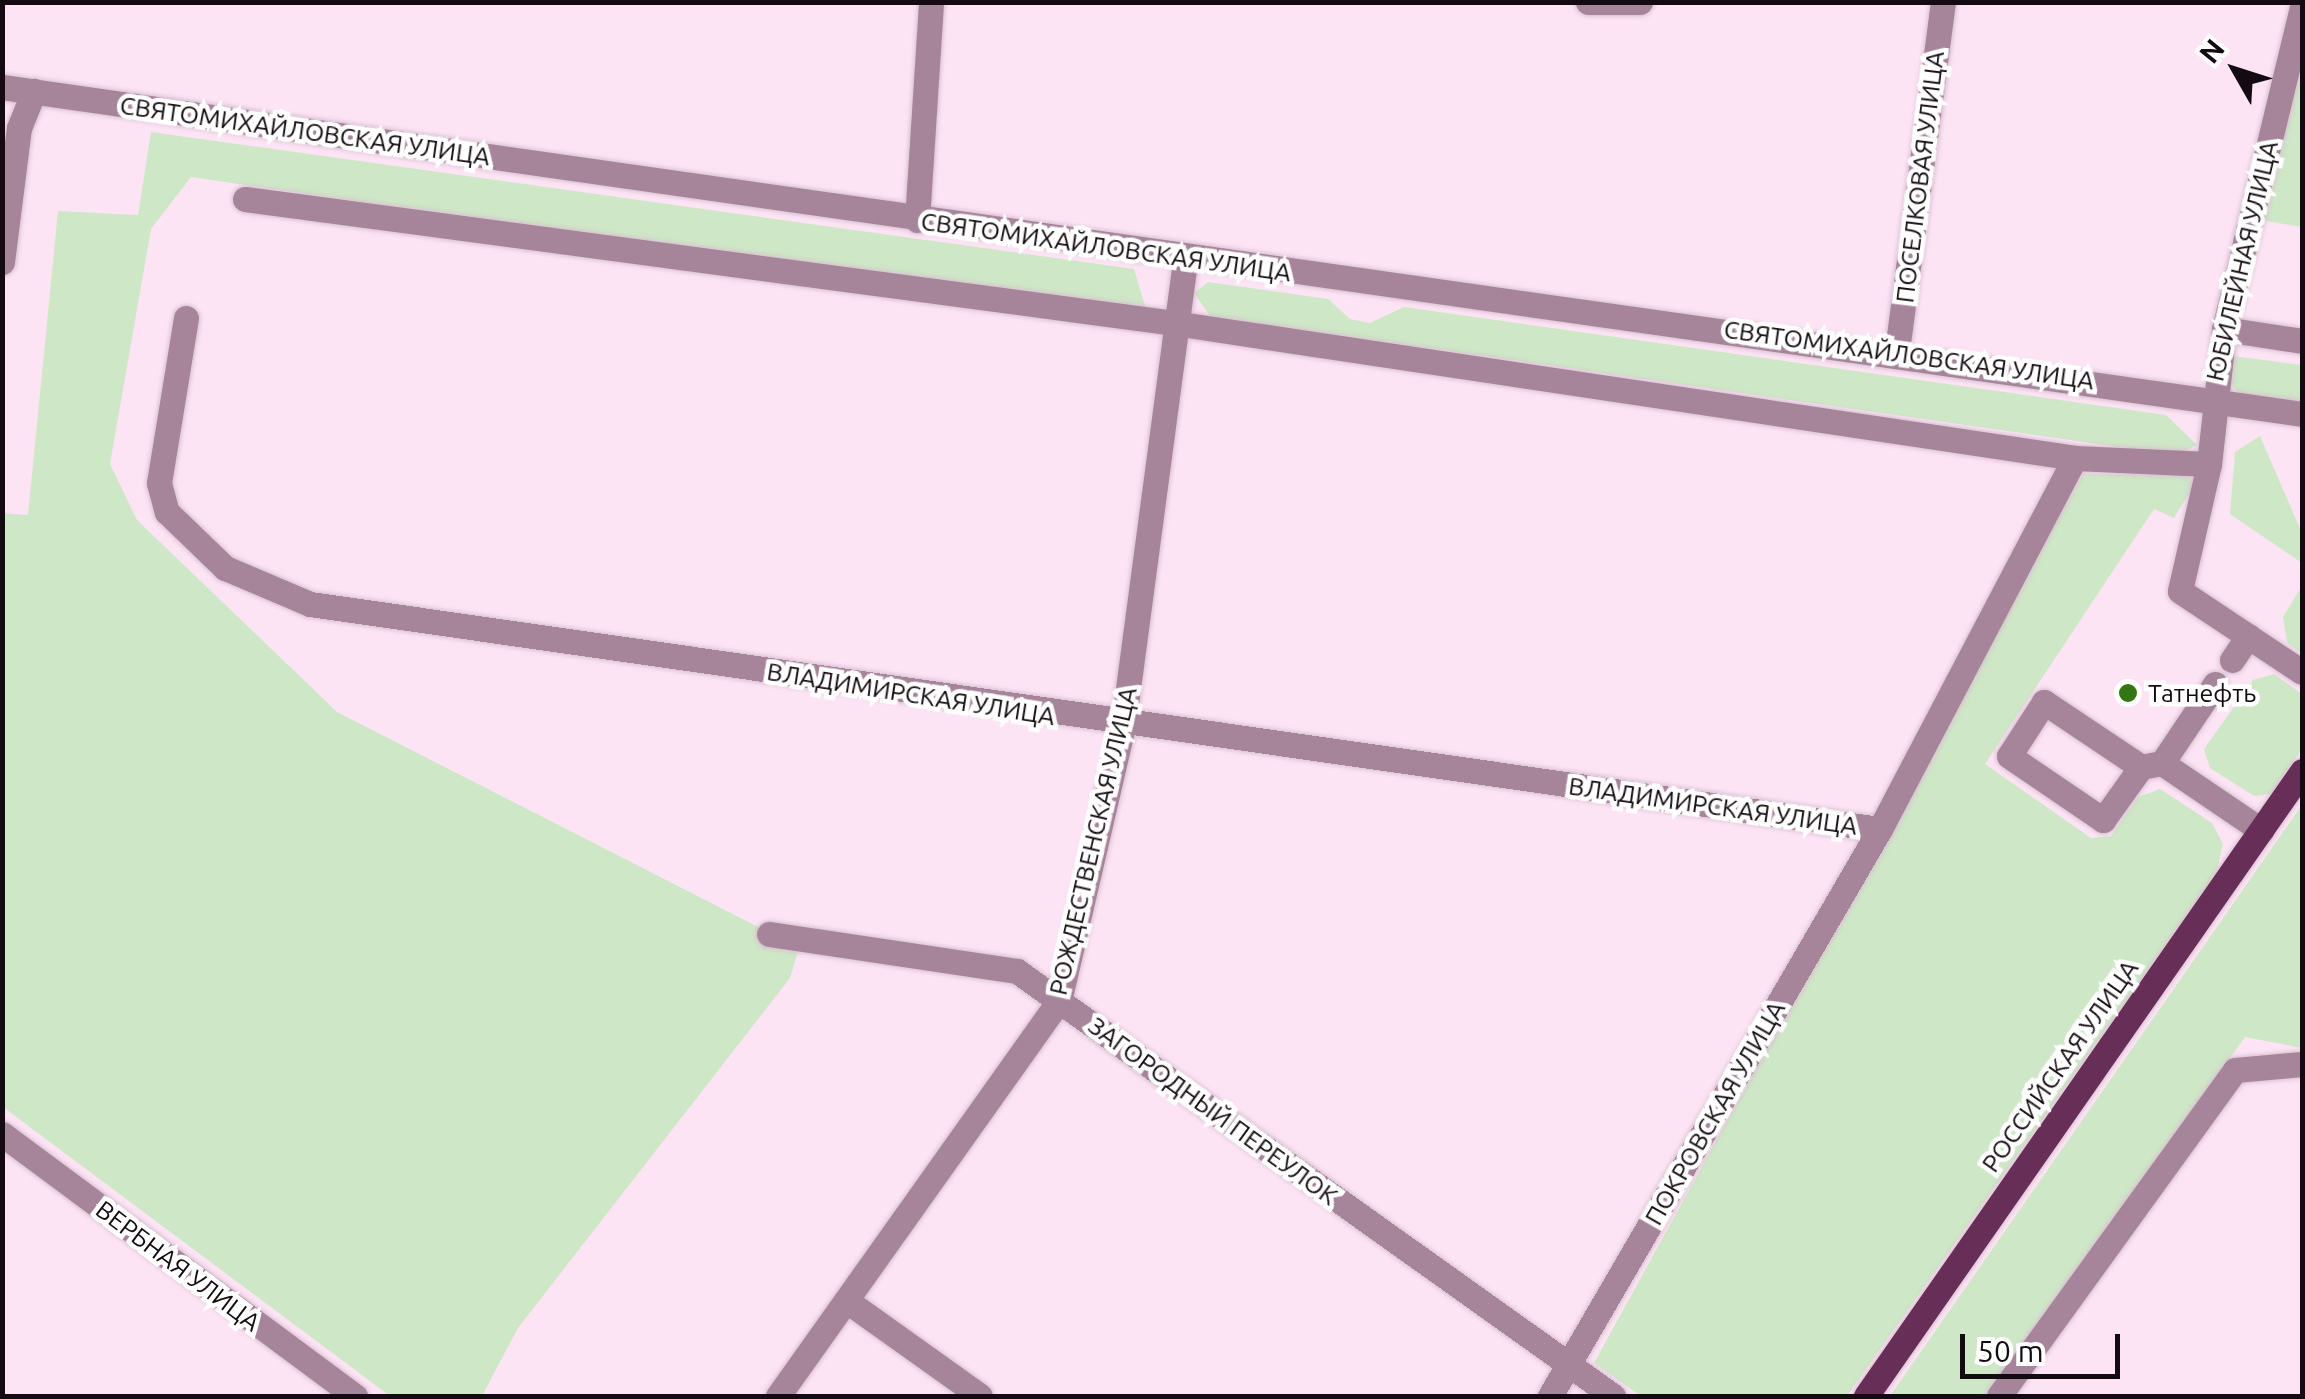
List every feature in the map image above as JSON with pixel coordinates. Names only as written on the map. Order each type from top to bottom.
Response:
[{"type":"main road","name":"РОССИЙСКАЯ УЛИЦА","points":[[1866,1396],[2302,771]]},
{"type":"street","points":[[917,220],[931,2]]},
{"type":"street","points":[[1588,2],[1640,2]]},
{"type":"street","name":"ПОСЕЛКОВАЯ УЛИЦА","points":[[1897,352],[1943,2]]},
{"type":"street","name":"ЮБИЛЕЙНАЯ УЛИЦА","points":[[2248,636],[2180,591],[2209,464],[2211,399],[2224,329],[2302,7]]},
{"type":"street","name":"СВЯТОМИХАЙЛОВСКАЯ УЛИЦА","points":[[2,87],[1185,261],[1897,352],[2211,399],[2302,418]]},
{"type":"street","points":[[2,262],[11,131],[34,91]]},
{"type":"street","points":[[246,199],[1174,323],[2075,458],[2209,464]]},
{"type":"street","name":"РОЖДЕСТВЕНСКАЯ УЛИЦА","points":[[778,1396],[1060,1001],[1123,726],[1185,261]]},
{"type":"street","name":"ВЛАДИМИРСКАЯ УЛИЦА","points":[[186,318],[159,482],[167,512],[224,568],[310,604],[1123,726],[1880,829]]},
{"type":"street","points":[[2224,329],[2302,341]]},
{"type":"street","name":"ПОКРОВСКАЯ УЛИЦА","points":[[1550,1396],[1880,829],[2075,458]]},
{"type":"street","points":[[2232,660],[2248,636],[2302,672]]},
{"type":"street","points":[[2216,684],[2151,765],[2103,820],[2008,756],[2044,702],[2151,765],[2261,830]]},
{"type":"street","name":"ЗАГОРОДНЫЙ ПЕРЕУЛОК","points":[[769,934],[1017,970],[1613,1396]]},
{"type":"street","points":[[1999,1396],[2235,1070],[2302,1064]]},
{"type":"street","name":"ВЕРБНАЯ УЛИЦА","points":[[2,1134],[355,1396]]},
{"type":"street","points":[[847,1301],[980,1396]]},
{"type":"green space","points":[[2302,67],[2302,227],[2260,220]]},
{"type":"green space","points":[[151,132],[1134,269],[1148,316],[191,177],[151,229],[110,464],[137,520],[337,712],[799,948],[790,978],[518,1328],[482,1396],[390,1396],[3,1107],[2,513],[28,515],[58,211],[138,215]]},
{"type":"green space","points":[[1208,282],[1328,299],[1350,319],[1370,323],[1404,307],[2166,415],[2197,445],[2175,455],[1211,317],[1194,293]]},
{"type":"green space","points":[[2233,356],[2302,365],[2302,405],[2242,398],[2228,380]]},
{"type":"green space","points":[[2260,436],[2302,533],[2302,563],[2230,514],[2235,452]]},
{"type":"green space","points":[[2083,474],[2187,475],[2195,484],[2174,518],[2154,509],[1985,764],[2091,838],[2111,836],[2138,797],[2160,789],[2212,823],[2223,844],[2216,874],[1847,1396],[1641,1396],[1594,1363]]},
{"type":"green space","points":[[2302,586],[2302,653],[2287,643],[2283,617]]},
{"type":"green space","points":[[2274,674],[2302,694],[2302,749],[2271,794],[2254,796],[2210,768],[2204,749],[2253,680]]},
{"type":"green space","points":[[2302,805],[2302,1048],[2245,1037],[1986,1396],[1890,1396]]},
{"type":"place","name":"Татнефть","points":[[2128,693]]}]
